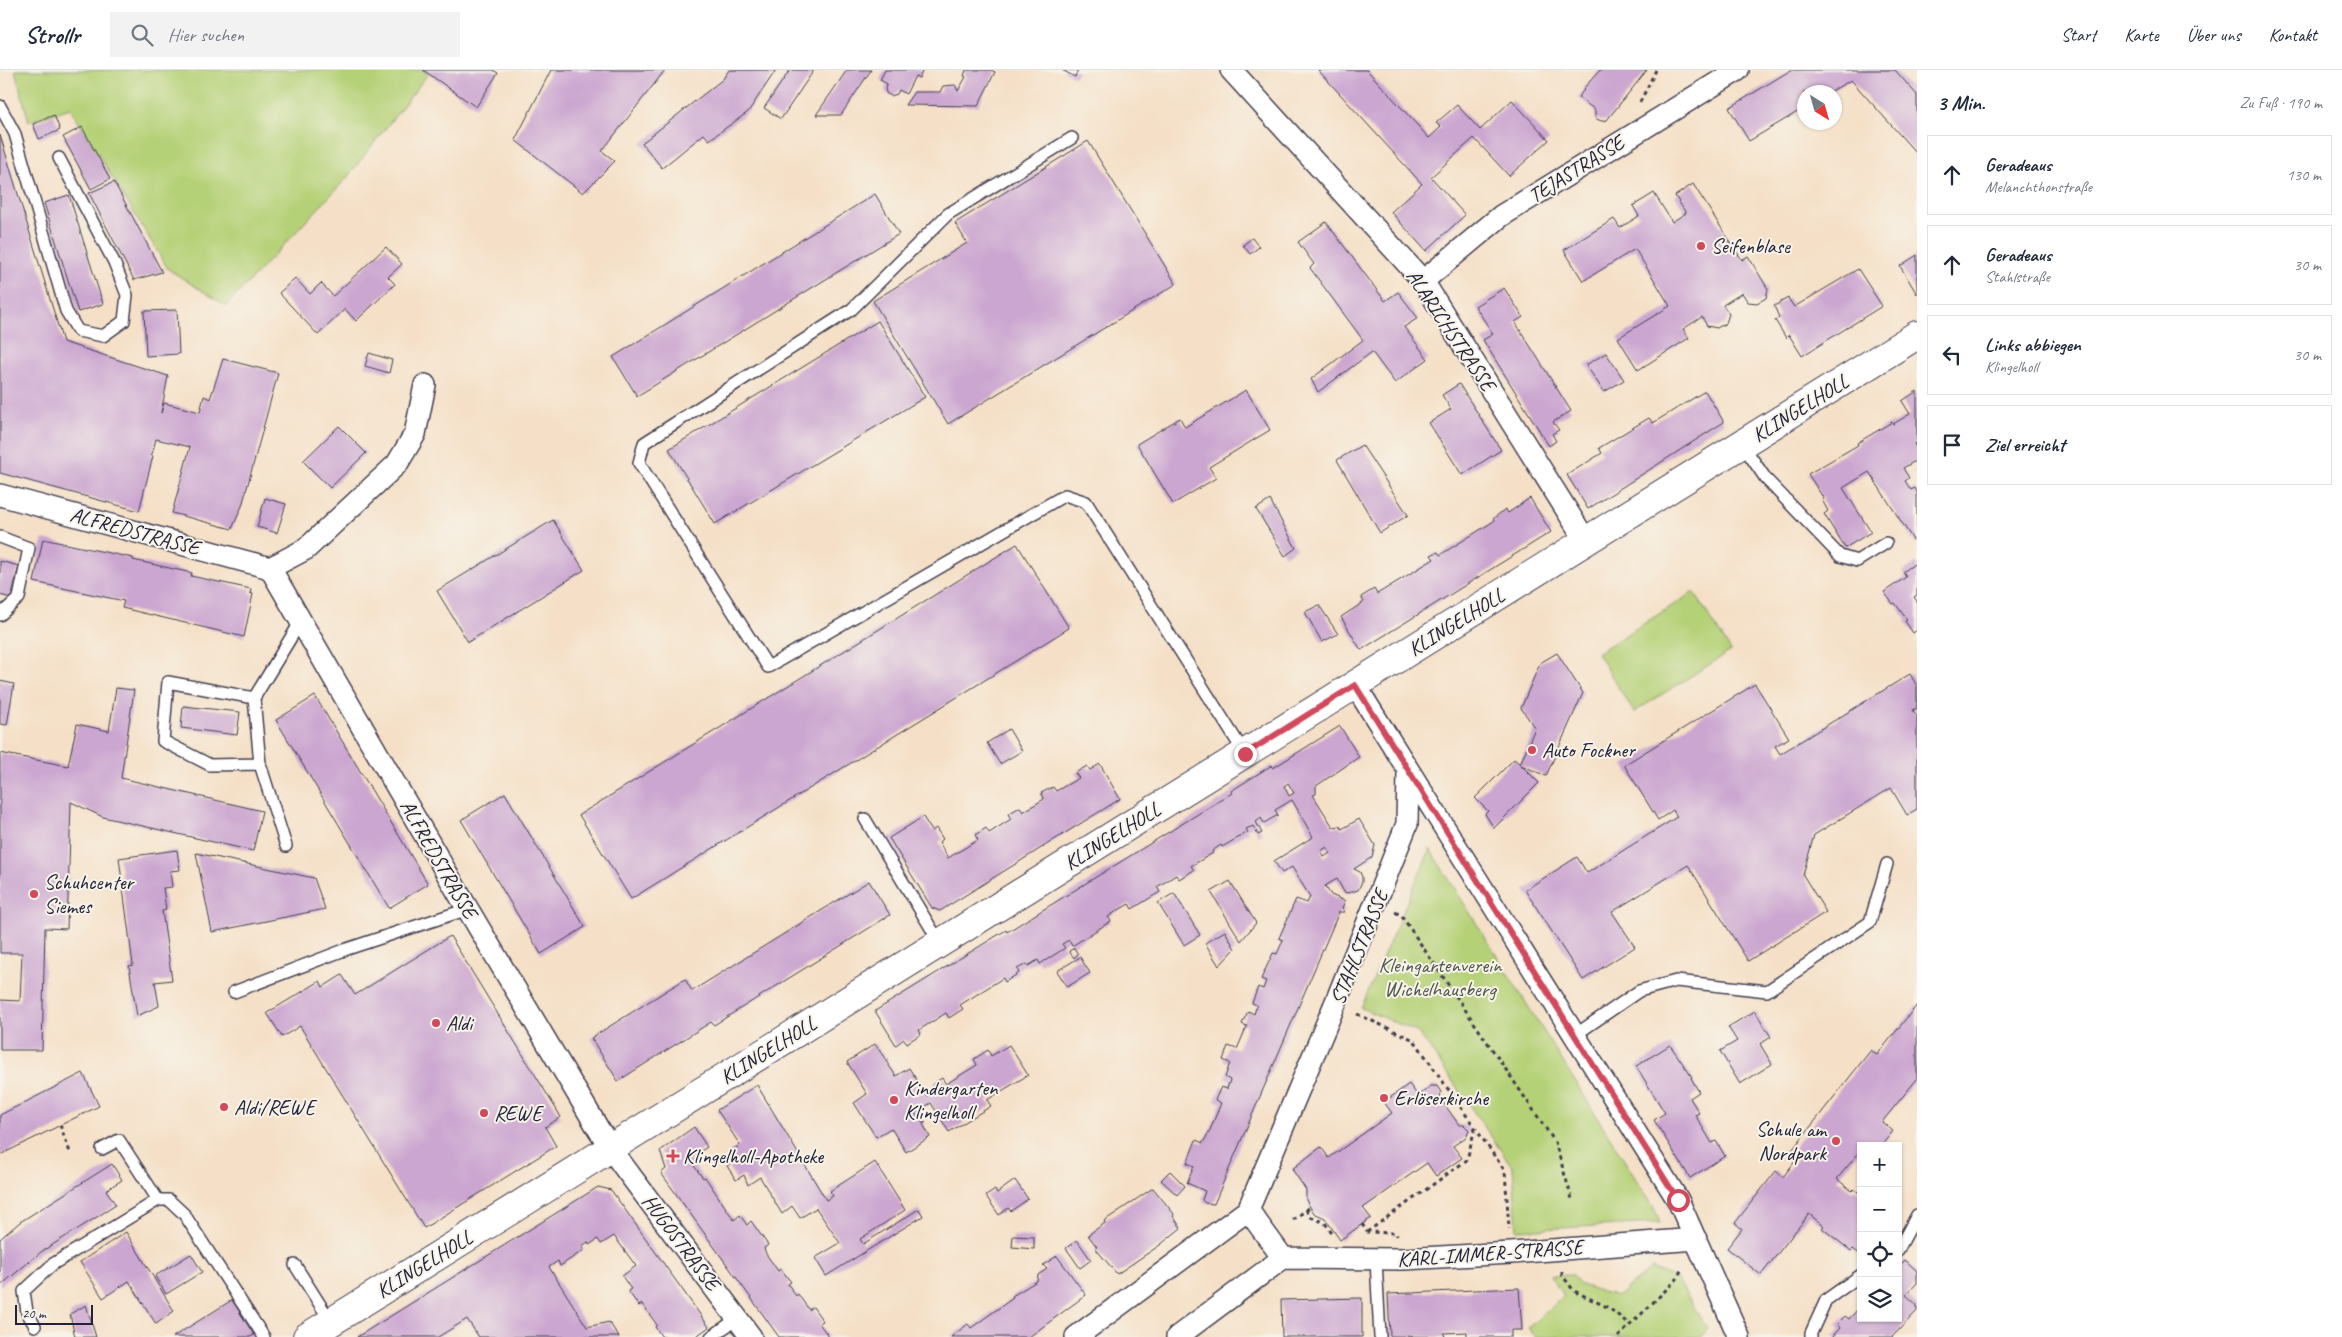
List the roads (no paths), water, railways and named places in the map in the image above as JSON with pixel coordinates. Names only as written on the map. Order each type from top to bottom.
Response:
[{"type":"street","name":"ALARICHSTRASSE","points":[[1231,70],[1423,281],[1586,541]]},
{"type":"street","name":"TEJASTRASSE","points":[[1423,281],[1501,216],[1738,70]]},
{"type":"street","name":"KLINGELHOLL","points":[[307,1337],[1917,336]]},
{"type":"street","points":[[270,568],[306,549],[397,464],[415,434],[425,385]]},
{"type":"street","name":"ALFREDSTRASSE","points":[[1,497],[270,568],[468,909],[611,1148]]},
{"type":"street","points":[[1355,685],[1408,773],[1575,1034],[1678,1200],[1739,1337]]},
{"type":"street","name":"STAHLSTRASSE","points":[[1248,1210],[1335,1004],[1407,824],[1408,773]]},
{"type":"street","name":"HUGOSTRASSE","points":[[611,1148],[751,1337]]},
{"type":"street","points":[[1076,1337],[1248,1210],[1283,1258],[1178,1337]]},
{"type":"street","name":"KARL-IMMER-STRASSE","points":[[1283,1258],[1376,1260],[1511,1253],[1696,1239]]},
{"type":"lane","points":[[0,106],[15,134],[66,311],[78,331],[103,336],[124,321],[127,295],[114,262],[59,158]]},
{"type":"lane","points":[[1072,138],[948,214],[852,309],[644,443],[639,463],[768,667],[1065,495],[1086,502],[1245,754]]},
{"type":"lane","points":[[1742,444],[1766,479],[1840,556],[1857,561],[1886,543]]},
{"type":"lane","points":[[0,537],[29,548],[19,598],[0,615]]},
{"type":"lane","points":[[286,846],[260,764],[254,698],[301,621]]},
{"type":"lane","points":[[254,698],[168,682],[163,741],[210,765],[260,764]]},
{"type":"lane","points":[[865,819],[940,944]]},
{"type":"lane","points":[[1575,1034],[1639,991],[1676,981],[1767,991],[1870,922],[1887,864]]},
{"type":"lane","points":[[234,992],[347,949],[468,909]]},
{"type":"lane","points":[[102,1149],[120,1140],[158,1200]]},
{"type":"lane","points":[[34,1326],[27,1312],[24,1291],[54,1264],[158,1200],[169,1200],[184,1214],[264,1337]]},
{"type":"lane","points":[[1902,1243],[1917,1215]]},
{"type":"lane","points":[[1376,1260],[1380,1337]]},
{"type":"lane","points":[[295,1265],[331,1322]]},
{"type":"lane","points":[[1811,1337],[1811,1333],[1826,1300],[1858,1277]]},
{"type":"lane","points":[[712,1337],[738,1318]]},
{"type":"place","name":"Seifenblase","points":[[1701,246]]},
{"type":"place","name":"Auto Fockner","points":[[1532,750]]},
{"type":"place","name":"Schuhcenter Siemes","points":[[34,894]]},
{"type":"place","name":"Aldi","points":[[436,1023]]},
{"type":"place","name":"Erlöserkirche","points":[[1384,1098]]},
{"type":"place","name":"Kindergarten Klingelholl","points":[[894,1100]]},
{"type":"place","name":"Aldi/REWE","points":[[224,1107]]},
{"type":"place","name":"REWE","points":[[484,1113]]},
{"type":"place","name":"Schule am Nordpark","points":[[1836,1141]]},
{"type":"place","name":"Klingelholl-Apotheke","points":[[673,1156]]},
{"type":"park label","name":"Kleingartenverein Wichelhausberg","points":[[1440,977]]}]
